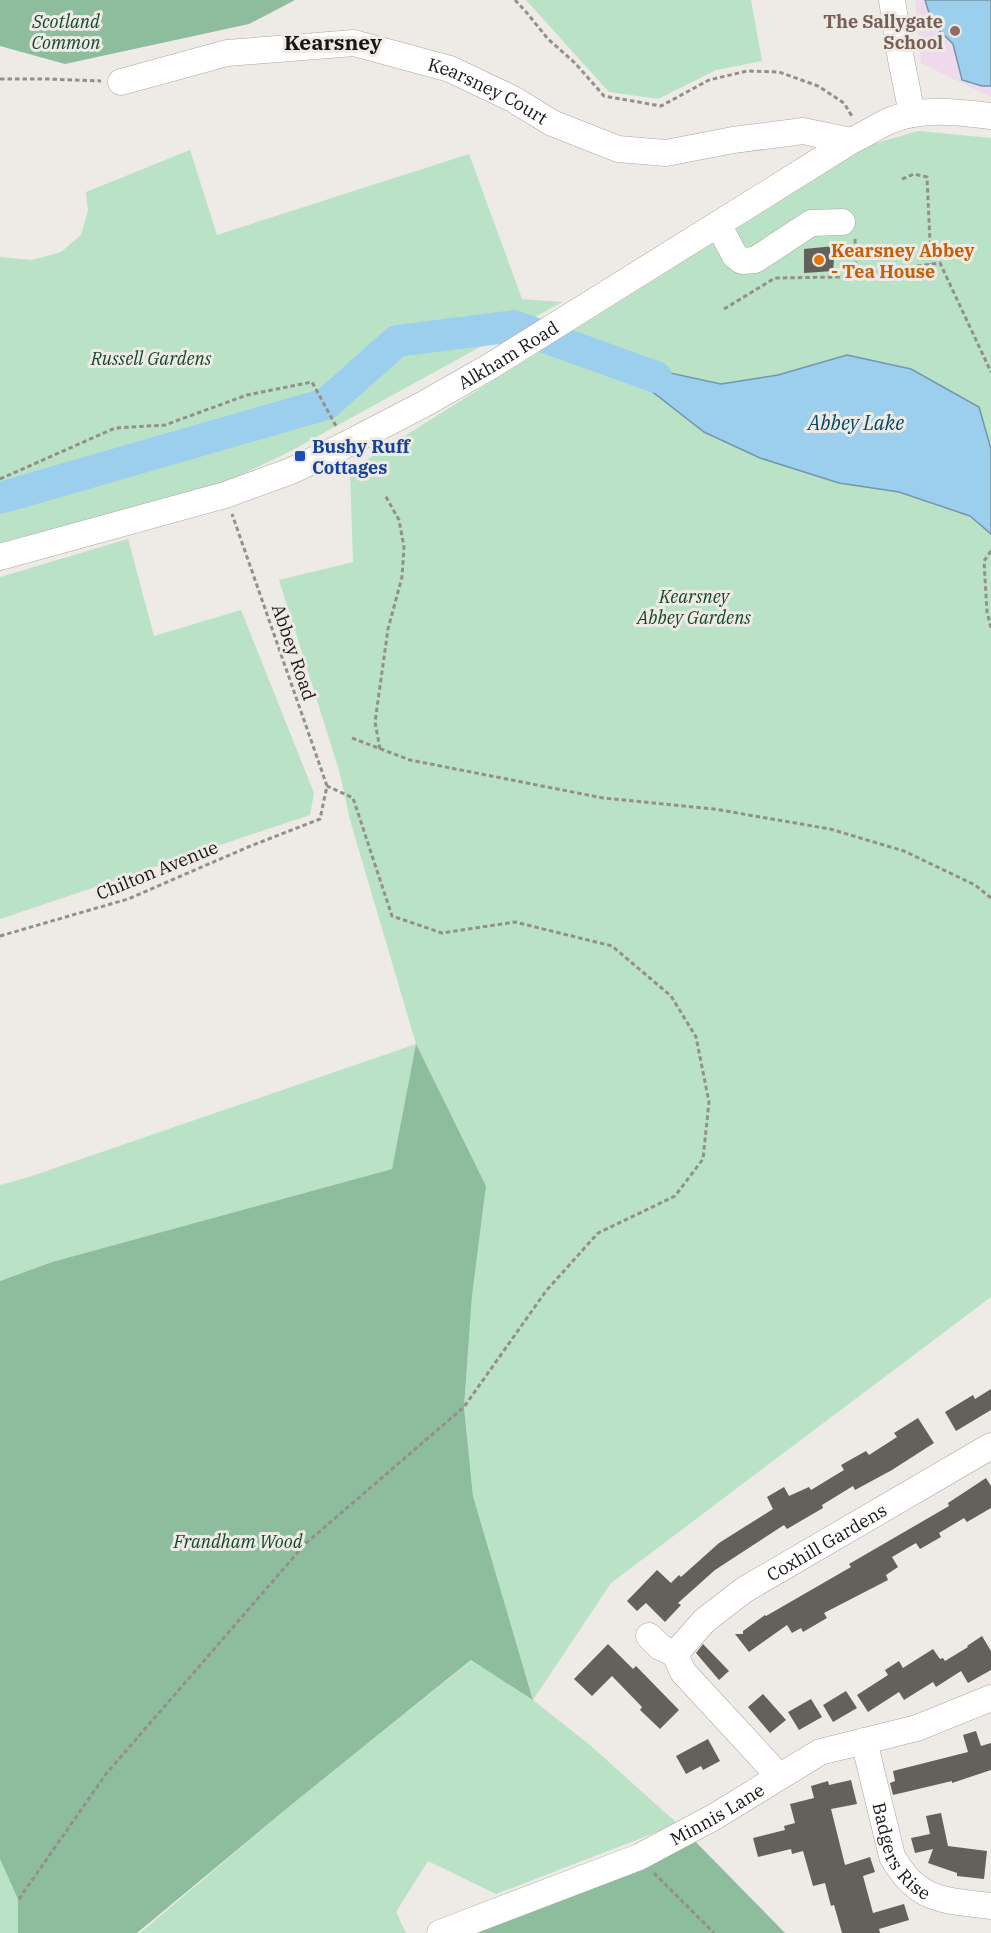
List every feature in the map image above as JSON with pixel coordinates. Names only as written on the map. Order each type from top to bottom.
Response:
[{"type":"street","points":[[892,0],[912,114]]},
{"type":"street","name":"Kearsney Court","points":[[121,82],[227,53],[354,43],[450,69],[513,99],[552,123],[618,148],[666,153],[733,140],[803,131],[857,138]]},
{"type":"street","name":"Alkham Road","points":[[0,557],[225,495],[291,471],[423,404],[489,367],[857,138],[890,121],[912,114],[937,111],[991,116]]},
{"type":"street","points":[[718,224],[735,256],[742,261],[755,260],[811,223],[842,222]]},
{"type":"street","name":"Coxhill Gardens","points":[[675,1654],[704,1621],[744,1590],[991,1446]]},
{"type":"street","points":[[649,1636],[660,1647],[675,1654],[683,1672],[779,1776]]},
{"type":"street","name":"Minnis Lane","points":[[440,1933],[639,1857],[714,1817],[820,1752],[917,1728],[991,1698]]},
{"type":"street","name":"Badgers Rise","points":[[864,1741],[892,1856],[900,1871],[926,1894],[940,1899],[991,1905]]},
{"type":"path","points":[[514,0],[548,39],[575,63],[604,96],[661,106],[709,80],[747,71],[779,72],[818,86],[844,103],[857,138]]},
{"type":"path","points":[[0,79],[121,82]]},
{"type":"path","points":[[902,179],[914,174],[927,177],[931,264]]},
{"type":"path","points":[[842,222],[854,227],[856,273]]},
{"type":"path","points":[[724,309],[775,278],[842,277],[856,273],[940,263],[991,372]]},
{"type":"path","points":[[0,479],[115,428],[165,425],[247,395],[312,382],[336,427]]},
{"type":"path","name":"Abbey Road","points":[[225,495],[327,786]]},
{"type":"path","points":[[380,749],[375,722],[388,629],[402,577],[404,547],[399,520],[385,495]]},
{"type":"path","points":[[991,551],[984,561],[987,612],[991,628]]},
{"type":"path","points":[[351,738],[410,760],[603,798],[714,809],[830,830],[904,851],[975,885],[991,898]]},
{"type":"path","points":[[18,1899],[106,1774],[305,1544],[464,1407],[546,1291],[598,1233],[675,1196],[703,1159],[709,1102],[696,1037],[671,996],[612,946],[515,922],[442,933],[392,916],[353,798],[327,786]]},
{"type":"path","name":"Chilton Avenue","points":[[0,936],[128,899],[320,819],[327,786]]},
{"type":"path","points":[[639,1857],[714,1933]]},
{"type":"shaded area","name":"The Sallygate School","points":[[915,0],[991,0],[991,97],[921,63]]},
{"type":"green space","name":"Scotland Common","points":[[0,0],[295,0],[249,24],[65,64],[0,46]]},
{"type":"green space","points":[[526,0],[751,0],[762,61],[716,70],[658,99],[609,92]]},
{"type":"green space","name":"Kearsney Abbey Gardens","points":[[918,131],[991,138],[991,1297],[611,1583],[533,1700],[591,1746],[678,1824],[496,1894],[428,1861],[396,1912],[406,1933],[140,1933],[296,1801],[472,1660],[533,1699],[473,1496],[464,1407],[472,1296],[486,1186],[416,1045],[392,1169],[52,1262],[0,1281],[0,1185],[416,1044],[350,820],[339,770],[279,580],[353,562],[350,470],[870,145]]},
{"type":"green space","name":"Russell Gardens","points":[[190,150],[217,235],[469,154],[522,299],[562,302],[289,452],[225,482],[0,543],[0,257],[32,260],[61,252],[81,235],[88,210],[86,192]]},
{"type":"green space","points":[[128,539],[154,636],[241,610],[314,793],[310,815],[0,919],[0,577]]},
{"type":"green space","name":"Frandham Wood","points":[[416,1044],[486,1186],[472,1296],[464,1407],[473,1496],[533,1700],[471,1660],[137,1933],[18,1933],[18,1899],[0,1859],[0,1281],[52,1262],[392,1169]]},
{"type":"green space","points":[[686,1832],[785,1933],[440,1933]]},
{"type":"green space","points":[[0,1859],[19,1899],[18,1933],[0,1933]]},
{"type":"water","name":"The Sallygate School","points":[[925,0],[991,0],[991,86],[982,86],[962,80],[953,44],[932,23]]},
{"type":"water","name":"Abbey Lake","points":[[847,355],[911,369],[979,407],[991,449],[991,534],[970,516],[899,492],[839,483],[760,458],[704,432],[649,389],[661,371],[721,384],[778,375]]},
{"type":"building","name":"Kearsney Abbey - Tea House","points":[[835,246],[833,271],[804,273],[804,249]]},
{"type":"building","points":[[991,1389],[991,1410],[956,1431],[945,1412],[973,1395],[975,1399]]},
{"type":"building","points":[[918,1418],[934,1443],[855,1490],[853,1486],[822,1505],[823,1508],[787,1529],[784,1525],[715,1570],[678,1603],[681,1605],[665,1622],[646,1603],[637,1611],[627,1601],[657,1570],[671,1583],[719,1543],[773,1509],[767,1497],[784,1487],[789,1496],[809,1487],[811,1490],[844,1470],[841,1465],[866,1451],[869,1455],[897,1437],[894,1433]]},
{"type":"building","points":[[986,1478],[991,1486],[991,1508],[967,1522],[964,1518],[939,1533],[941,1537],[920,1549],[916,1543],[892,1557],[898,1567],[886,1575],[888,1580],[824,1613],[827,1618],[803,1632],[801,1628],[792,1633],[787,1625],[749,1652],[735,1634],[743,1634],[743,1631],[765,1615],[851,1567],[849,1564],[949,1506],[948,1503]]},
{"type":"building","points":[[982,1636],[991,1651],[991,1670],[968,1683],[961,1671],[936,1687],[933,1682],[904,1700],[899,1692],[868,1712],[857,1695],[888,1675],[885,1670],[899,1661],[903,1668],[933,1649],[940,1659],[943,1658],[945,1661]]},
{"type":"building","points":[[608,1644],[633,1669],[636,1666],[679,1710],[660,1729],[640,1710],[642,1707],[612,1676],[592,1696],[574,1679]]},
{"type":"building","points":[[703,1644],[729,1671],[719,1680],[696,1653]]},
{"type":"building","points":[[846,1691],[857,1708],[833,1722],[823,1705]]},
{"type":"building","points":[[763,1694],[786,1720],[770,1733],[748,1707]]},
{"type":"building","points":[[811,1699],[822,1717],[799,1730],[788,1712]]},
{"type":"building","points":[[976,1731],[981,1746],[991,1743],[991,1770],[952,1783],[952,1781],[893,1795],[890,1783],[895,1781],[893,1771],[968,1752],[963,1735]]},
{"type":"building","points":[[708,1739],[720,1761],[703,1770],[701,1766],[686,1774],[676,1756]]},
{"type":"building","points":[[851,1780],[857,1804],[831,1809],[845,1865],[870,1857],[875,1872],[863,1876],[873,1913],[904,1904],[909,1920],[879,1929],[880,1933],[842,1933],[825,1883],[813,1886],[803,1851],[792,1854],[791,1849],[758,1857],[753,1838],[785,1830],[784,1826],[795,1823],[790,1804],[814,1798],[811,1786],[828,1781],[829,1785]]},
{"type":"building","points":[[941,1813],[948,1846],[987,1851],[984,1879],[957,1876],[957,1873],[928,1863],[933,1849],[915,1853],[911,1838],[930,1834],[926,1816]]},
{"type":"waterway","points":[[0,498],[326,404],[397,341],[514,326],[656,377]]},
{"type":"place","name":"The Sallygate School","points":[[955,31]]},
{"type":"place","name":"Kearsney Abbey - Tea House","points":[[819,260]]},
{"type":"place","name":"Bushy Ruff Cottages","points":[[300,456]]},
{"type":"district","name":"Kearsney","points":[[333,42]]}]
